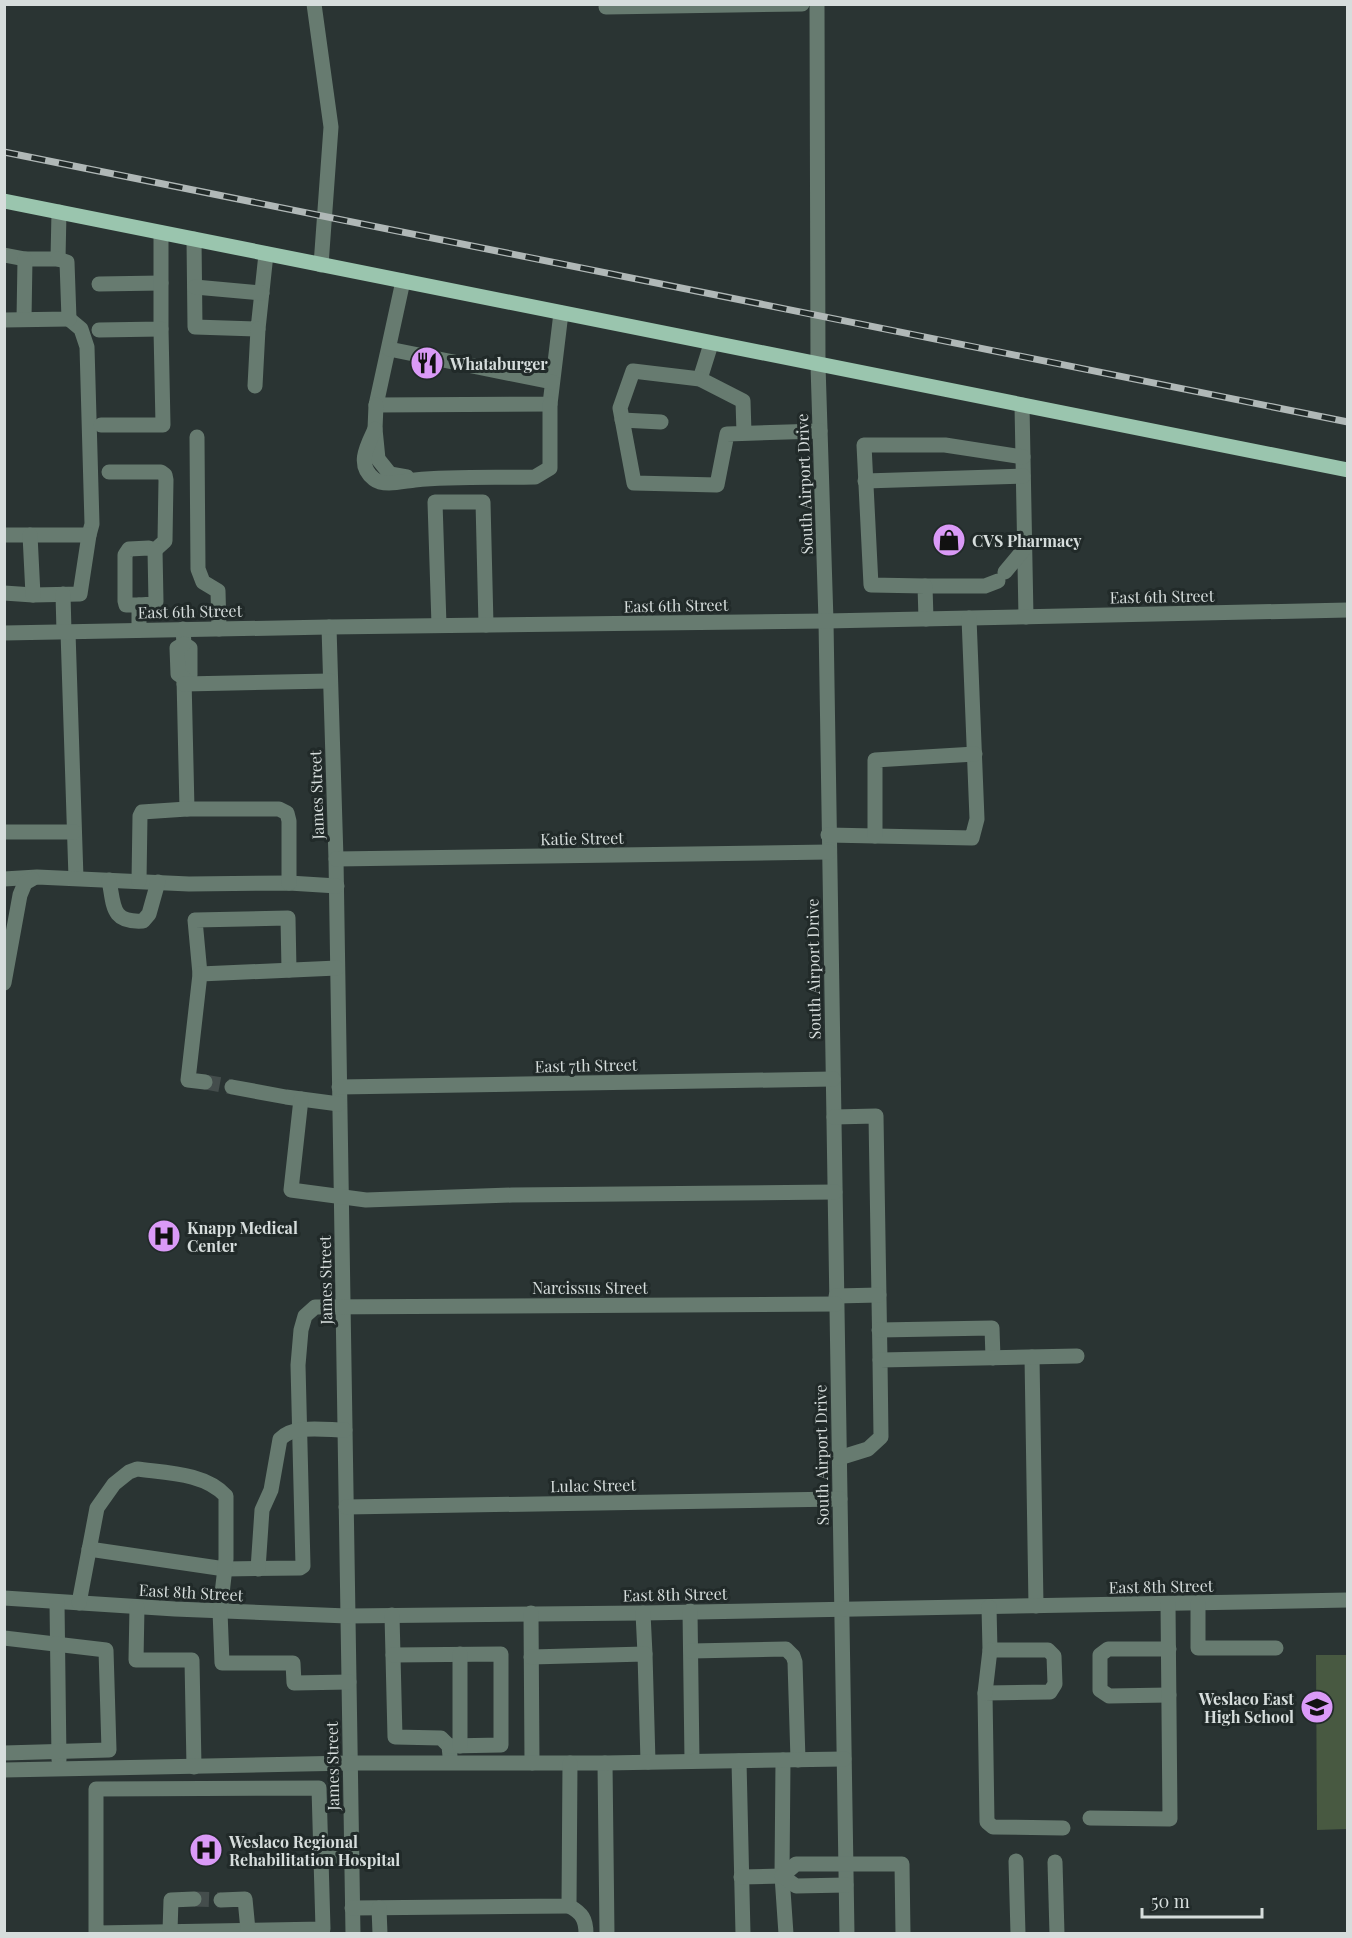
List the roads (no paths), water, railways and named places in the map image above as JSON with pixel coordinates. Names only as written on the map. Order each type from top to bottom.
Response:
[{"type":"main road","points":[[4,201],[1347,470]]},
{"type":"street","points":[[314,4],[331,127],[321,265]]},
{"type":"street","points":[[606,8],[802,4]]},
{"type":"street","name":"South Airport Drive","points":[[817,4],[818,365],[826,621],[847,1934]]},
{"type":"street","points":[[58,212],[58,259]]},
{"type":"street","points":[[101,425],[163,425],[161,233]]},
{"type":"street","points":[[194,239],[195,327],[258,329]]},
{"type":"street","points":[[255,386],[266,254]]},
{"type":"street","points":[[4,255],[25,259],[68,261],[69,319]]},
{"type":"street","points":[[24,319],[25,259]]},
{"type":"street","points":[[403,281],[376,405],[375,429],[378,459],[390,474],[417,479],[535,477],[550,468],[550,404],[561,313]]},
{"type":"street","points":[[99,284],[161,284]]},
{"type":"street","points":[[195,287],[262,293]]},
{"type":"street","points":[[4,320],[69,319],[81,329],[87,347],[92,524],[80,594],[4,593]]},
{"type":"street","points":[[99,330],[161,329]]},
{"type":"street","points":[[700,380],[711,344]]},
{"type":"street","points":[[389,350],[552,382]]},
{"type":"street","points":[[744,434],[743,401],[700,380],[633,371],[620,408],[634,483],[717,485],[727,434],[744,434],[820,431]]},
{"type":"street","points":[[376,405],[550,404]]},
{"type":"street","points":[[1022,405],[1026,617]]},
{"type":"street","points":[[622,420],[661,422]]},
{"type":"street","points":[[197,437],[198,569],[203,582],[218,591],[219,629]]},
{"type":"street","points":[[1023,457],[945,445],[864,446],[871,585],[985,586],[1002,577],[1025,548]]},
{"type":"street","points":[[109,472],[161,472],[165,475],[165,542],[154,550]]},
{"type":"street","points":[[866,481],[1023,476]]},
{"type":"street","points":[[439,625],[435,502],[483,502],[486,625]]},
{"type":"street","points":[[4,535],[89,535]]},
{"type":"street","points":[[30,535],[33,595]]},
{"type":"street","points":[[150,548],[154,550],[156,602],[126,605],[125,555],[129,549],[150,548]]},
{"type":"street","points":[[925,586],[926,619]]},
{"type":"street","points":[[63,594],[76,878]]},
{"type":"street","points":[[139,605],[139,630]]},
{"type":"street","name":"East 6th Street","points":[[4,633],[139,630],[183,637],[219,629],[826,621],[1347,610]]},
{"type":"street","points":[[828,835],[972,838],[977,819],[969,618]]},
{"type":"street","name":"James Street","points":[[328,627],[336,859],[352,1934]]},
{"type":"street","points":[[183,637],[177,648],[178,674],[184,681],[187,809]]},
{"type":"street","points":[[184,681],[330,681]]},
{"type":"street","points":[[875,836],[875,760],[975,754]]},
{"type":"street","points":[[139,881],[140,816],[142,812],[187,809],[279,809],[287,813],[289,821],[290,883]]},
{"type":"street","points":[[4,832],[74,832]]},
{"type":"street","name":"Katie Street","points":[[336,859],[829,852]]},
{"type":"street","points":[[4,983],[20,895],[25,883],[37,877],[336,886]]},
{"type":"street","points":[[4,879],[32,879]]},
{"type":"street","points":[[109,880],[115,908],[120,917],[125,921],[133,922],[143,921],[149,914],[158,882]]},
{"type":"street","points":[[205,1082],[188,1080],[200,974],[195,920],[288,918],[289,970]]},
{"type":"street","points":[[200,974],[338,968]]},
{"type":"street","name":"East 7th Street","points":[[339,1087],[833,1079]]},
{"type":"street","points":[[232,1087],[339,1104]]},
{"type":"street","points":[[301,1099],[291,1190],[366,1200],[512,1195],[835,1192]]},
{"type":"street","points":[[834,1117],[876,1116],[880,1360],[881,1437],[868,1449],[839,1458]]},
{"type":"street","name":"Narcissus Street","points":[[258,1569],[303,1566],[298,1365],[301,1330],[305,1316],[315,1307],[836,1300],[879,1295]]},
{"type":"street","points":[[879,1330],[992,1328],[993,1358]]},
{"type":"street","points":[[880,1360],[1077,1356]]},
{"type":"street","points":[[1032,1357],[1036,1606]]},
{"type":"street","points":[[89,1549],[225,1569],[258,1569],[262,1510],[273,1483],[280,1439],[284,1434],[300,1431],[345,1430]]},
{"type":"street","points":[[79,1603],[97,1508],[114,1484],[129,1472],[137,1469],[188,1476],[219,1488],[226,1496],[225,1569],[220,1611],[222,1663],[293,1663],[294,1683],[349,1683]]},
{"type":"street","name":"Lulac Street","points":[[346,1507],[840,1499]]},
{"type":"street","name":"East 8th Street","points":[[4,1598],[137,1607],[347,1616],[842,1610],[1347,1600]]},
{"type":"street","points":[[57,1602],[59,1769]]},
{"type":"street","points":[[1198,1603],[1198,1648],[1276,1648]]},
{"type":"street","points":[[1090,1818],[1170,1819],[1168,1604]]},
{"type":"street","points":[[137,1607],[136,1660],[192,1660],[200,1767],[206,1788]]},
{"type":"street","points":[[989,1607],[990,1650],[985,1693],[987,1822],[993,1827],[1063,1828]]},
{"type":"street","points":[[690,1611],[692,1761]]},
{"type":"street","points":[[644,1613],[648,1762]]},
{"type":"street","points":[[531,1614],[532,1763]]},
{"type":"street","points":[[392,1615],[395,1737],[441,1738],[454,1746],[501,1745],[501,1654],[393,1655]]},
{"type":"street","points":[[4,1638],[106,1650],[110,1750],[4,1753]]},
{"type":"street","points":[[691,1651],[786,1649],[791,1653],[795,1662],[791,1760],[782,1876],[786,1934]]},
{"type":"street","points":[[1169,1649],[1108,1649],[1100,1655],[1100,1690],[1109,1696],[1169,1695]]},
{"type":"street","points":[[985,1693],[1050,1692],[1055,1684],[1054,1656],[1048,1650],[990,1650]]},
{"type":"street","points":[[450,1763],[454,1746],[460,1654]]},
{"type":"street","points":[[531,1657],[645,1654]]},
{"type":"street","points":[[4,1770],[844,1759]]},
{"type":"street","points":[[739,1761],[743,1934]]},
{"type":"street","points":[[569,1906],[570,1763]]},
{"type":"street","points":[[605,1763],[606,1934]]},
{"type":"street","points":[[206,1788],[319,1788],[322,1929],[96,1933],[96,1789],[206,1788]]},
{"type":"street","points":[[321,1858],[351,1857]]},
{"type":"street","points":[[1016,1861],[1017,1934]]},
{"type":"street","points":[[1055,1862],[1057,1934]]},
{"type":"street","points":[[782,1876],[796,1864],[902,1864],[903,1934]]},
{"type":"street","points":[[741,1877],[782,1876],[796,1886],[846,1885]]},
{"type":"street","points":[[170,1931],[171,1900],[194,1899]]},
{"type":"street","points":[[221,1900],[245,1899],[248,1930]]},
{"type":"street","points":[[352,1908],[569,1906],[584,1917],[586,1934]]},
{"type":"street","points":[[379,1908],[380,1934]]},
{"type":"tunnel","points":[[205,1082],[232,1087]]},
{"type":"tunnel","points":[[194,1899],[221,1900]]},
{"type":"railway","points":[[4,152],[1348,422]]},
{"type":"place","name":"Whataburger","points":[[427,363]]},
{"type":"place","name":"CVS Pharmacy","points":[[949,540]]},
{"type":"place","name":"Knapp Medical Center","points":[[164,1236]]},
{"type":"place","name":"Weslaco East High School","points":[[1317,1707]]},
{"type":"place","name":"Weslaco Regional Rehabilitation Hospital","points":[[206,1850]]}]
